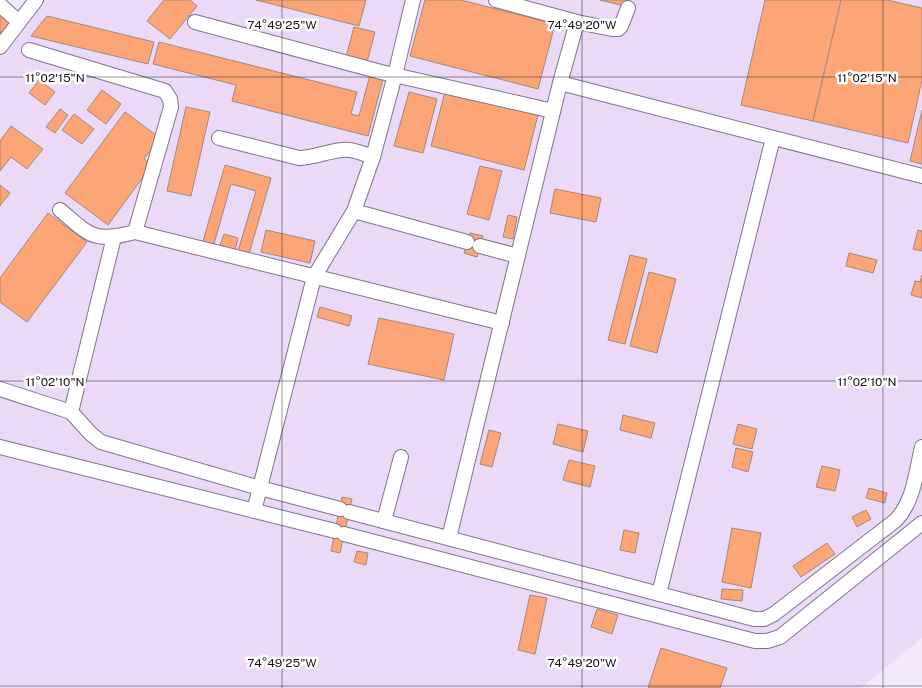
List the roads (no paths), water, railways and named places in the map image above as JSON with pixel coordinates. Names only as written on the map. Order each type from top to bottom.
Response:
[{"type":"street","points":[[0,48],[36,0]]},
{"type":"street","points":[[254,511],[314,276],[354,211],[373,156],[413,0]]},
{"type":"street","points":[[496,0],[577,22],[612,29],[618,29],[622,26],[628,8]]},
{"type":"street","points":[[0,5],[19,22]]},
{"type":"street","points":[[195,22],[395,75],[554,111]]},
{"type":"street","points":[[449,538],[560,83],[577,22]]},
{"type":"street","points":[[29,50],[165,91],[170,99],[171,107],[135,232]]},
{"type":"street","points":[[560,83],[922,176]]},
{"type":"street","points":[[219,138],[299,158],[308,158],[342,150],[350,150],[373,156]]},
{"type":"street","points":[[659,594],[773,138]]},
{"type":"street","points":[[60,210],[88,234],[114,237],[135,232],[502,323]]},
{"type":"street","points":[[354,211],[518,256]]},
{"type":"street","points":[[71,412],[114,237]]},
{"type":"street","points":[[0,389],[71,412],[101,442],[260,488],[754,619],[774,614],[896,520],[909,503],[922,447]]},
{"type":"street","points":[[0,447],[340,532],[755,641],[767,641],[780,637],[922,522]]},
{"type":"street","points":[[384,521],[401,457]]}]
